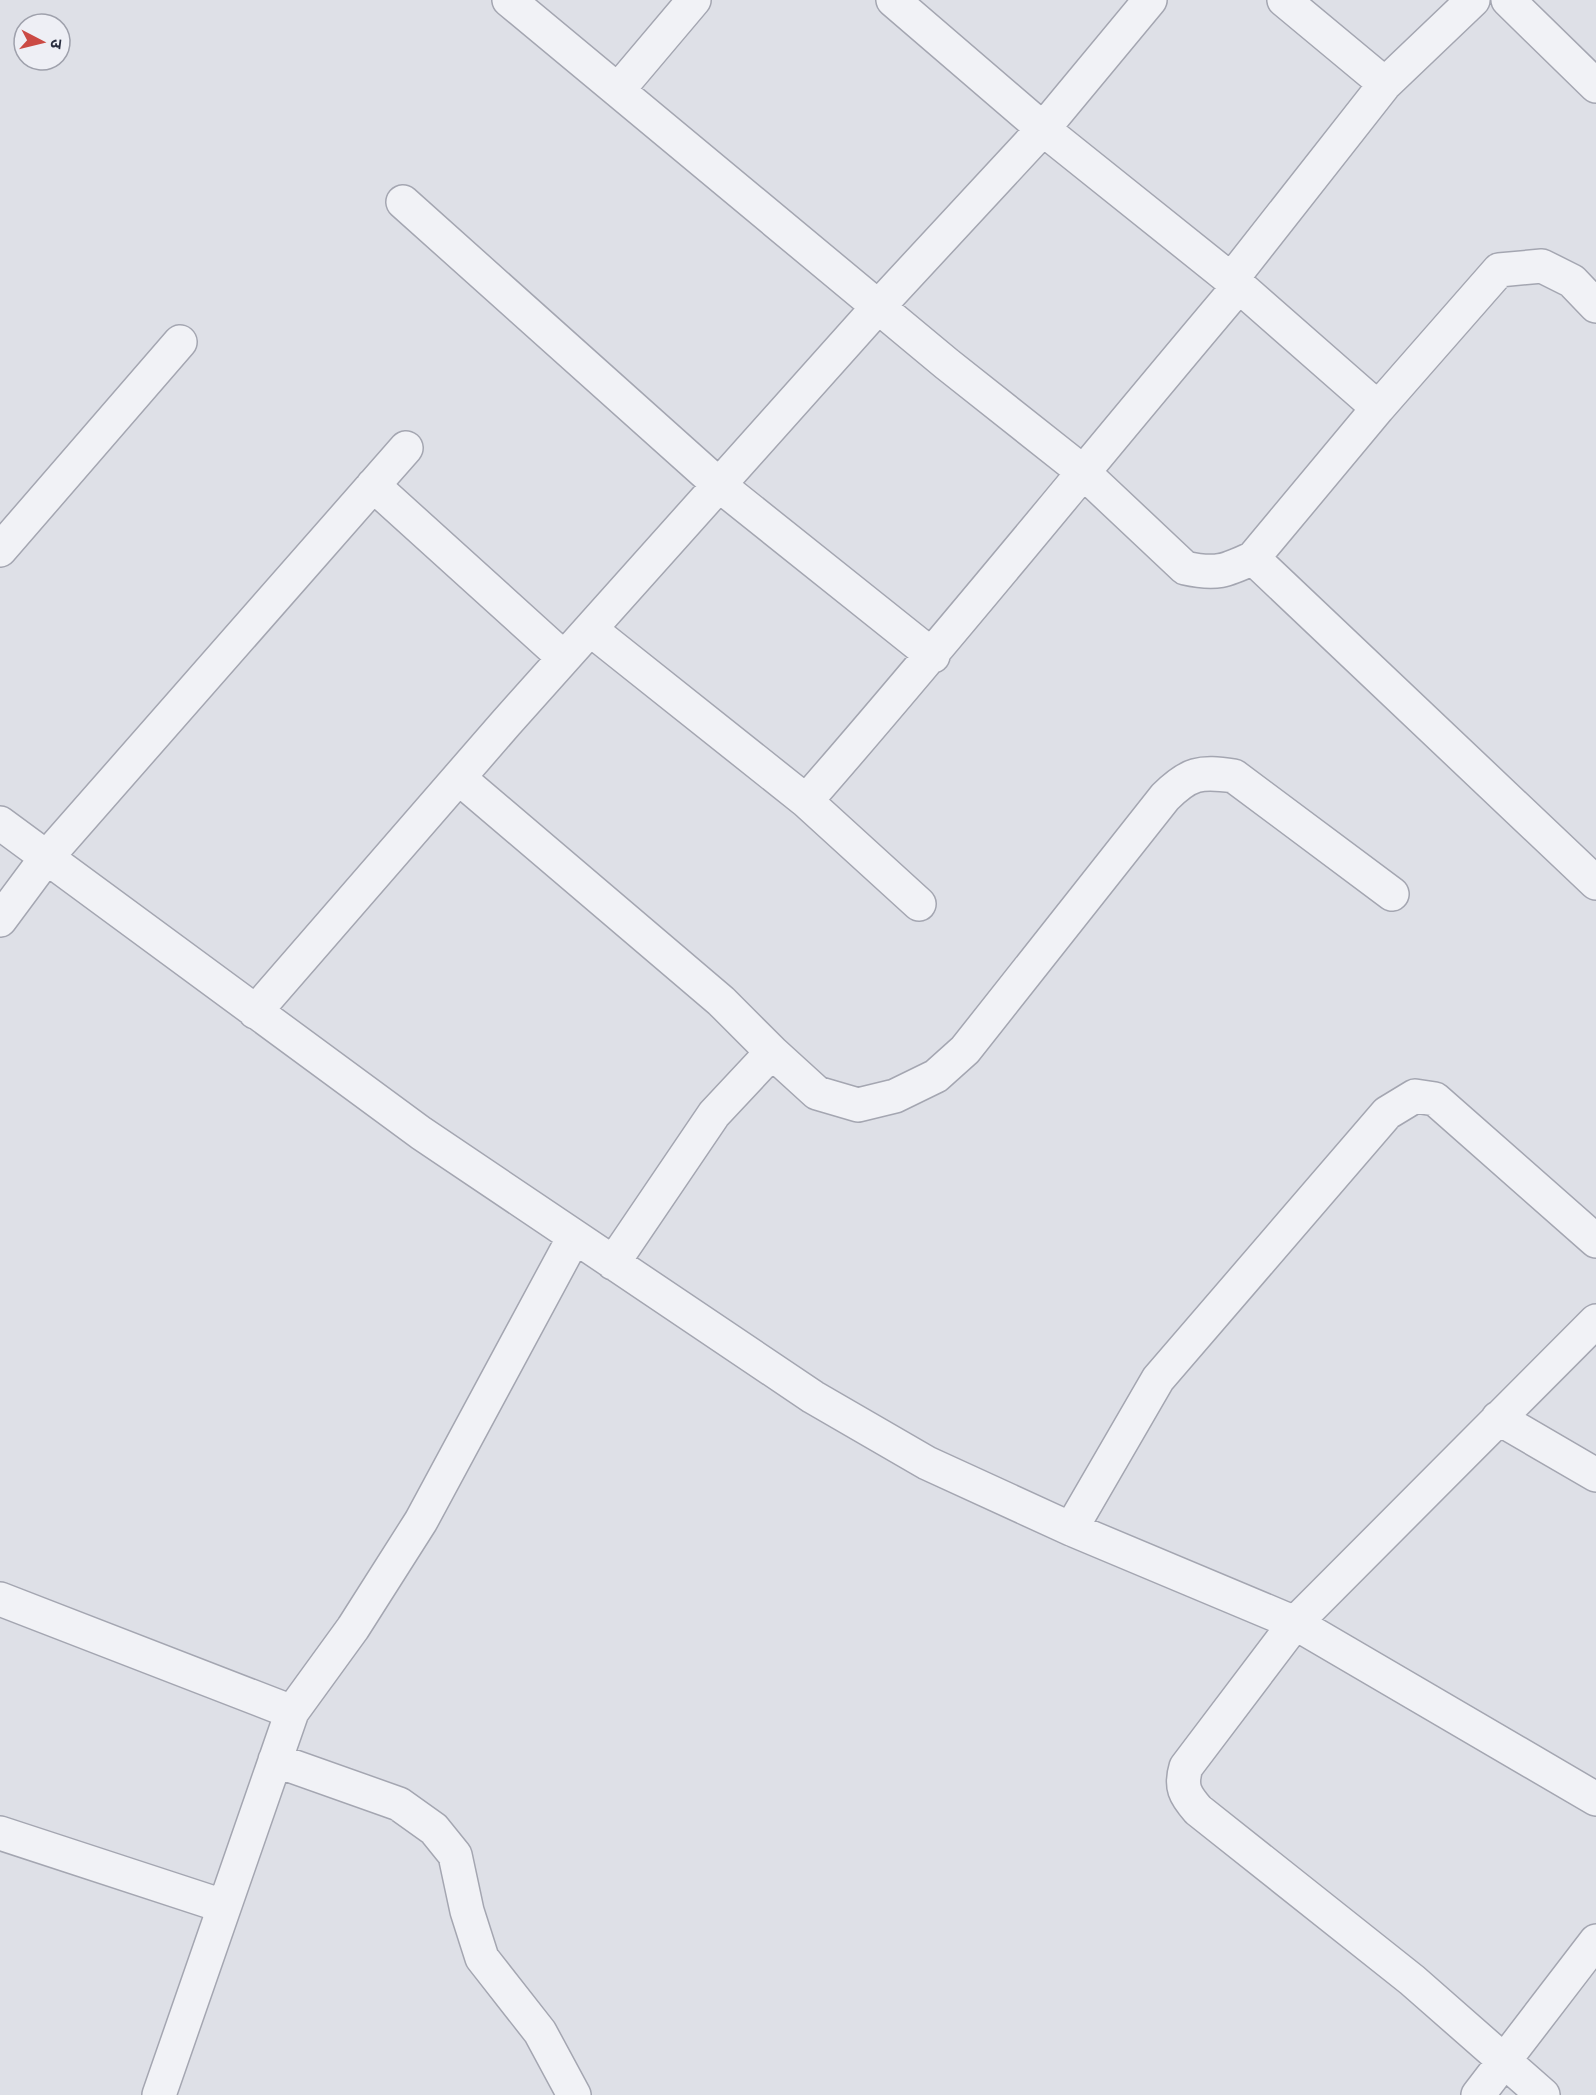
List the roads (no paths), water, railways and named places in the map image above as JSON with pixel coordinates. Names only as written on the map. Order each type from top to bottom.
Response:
[{"type":"street","points":[[509,0],[878,307],[1082,471],[1185,568],[1206,573],[1223,572],[1254,558],[1378,408],[1499,270],[1542,266],[1572,282],[1596,306]]},
{"type":"street","points":[[618,90],[694,0]]},
{"type":"street","points":[[893,0],[1043,129],[1235,283],[1378,408]]},
{"type":"street","points":[[255,1012],[564,658],[878,307],[1043,129],[1150,0]]},
{"type":"street","points":[[1284,0],[1385,84]]},
{"type":"street","points":[[806,801],[933,656],[1235,283],[1385,84],[1473,0]]},
{"type":"street","points":[[1508,0],[1596,86]]},
{"type":"street","points":[[403,202],[719,485],[933,656]]},
{"type":"street","points":[[0,550],[180,342]]},
{"type":"street","points":[[0,920],[46,858],[406,448]]},
{"type":"street","points":[[373,485],[564,658]]},
{"type":"street","points":[[1254,558],[1596,883]]},
{"type":"street","points":[[590,629],[806,801],[919,904]]},
{"type":"street","points":[[459,778],[721,1001],[772,1052],[817,1092],[858,1105],[895,1096],[936,1076],[965,1050],[1165,797],[1183,779],[1209,773],[1234,776],[1392,894]]},
{"type":"street","points":[[0,824],[421,1133],[813,1397],[927,1463],[1071,1529],[1295,1623],[1596,1799]]},
{"type":"street","points":[[613,1263],[714,1114],[772,1052]]},
{"type":"street","points":[[1071,1529],[1158,1379],[1387,1113],[1416,1096],[1435,1100],[1596,1240]]},
{"type":"street","points":[[159,2095],[291,1712],[353,1628],[421,1521],[574,1237]]},
{"type":"street","points":[[1543,2095],[1412,1980],[1198,1810],[1184,1794],[1183,1778],[1186,1767],[1295,1623],[1596,1321]]},
{"type":"street","points":[[1498,1418],[1596,1475]]},
{"type":"street","points":[[0,1599],[291,1712]]},
{"type":"street","points":[[275,1760],[399,1804],[434,1829],[455,1855],[466,1911],[482,1958],[540,2032],[574,2095]]},
{"type":"street","points":[[0,1833],[223,1906]]},
{"type":"street","points":[[1478,2095],[1596,1941]]}]
